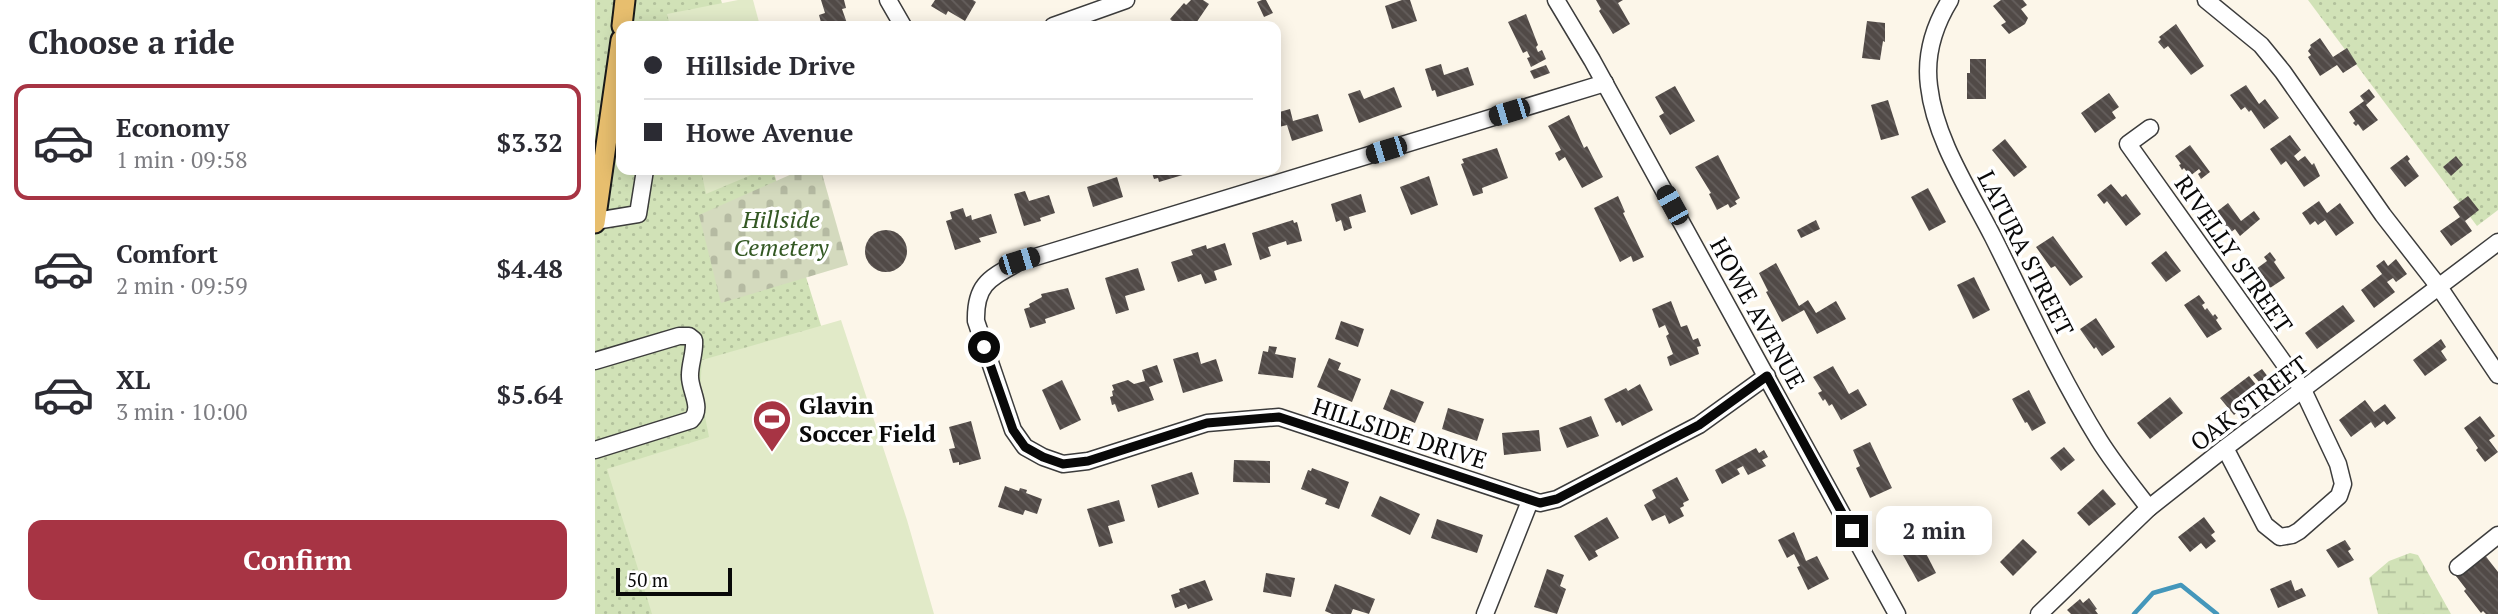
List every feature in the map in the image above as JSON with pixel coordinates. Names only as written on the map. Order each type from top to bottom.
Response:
[{"type":"main road","points":[[623,21],[625,0]]},
{"type":"main road","points":[[595,222],[616,129]]},
{"type":"street","points":[[888,0],[899,21]]},
{"type":"street","points":[[1067,21],[1126,0]]},
{"type":"street","name":"HOWE AVENUE","points":[[1556,0],[1605,83],[1897,614]]},
{"type":"street","name":"LATURA STREET","points":[[1950,0],[1937,25],[1929,54],[1930,92],[1940,126],[1958,168],[2067,384],[2101,443],[2149,508]]},
{"type":"street","points":[[2206,0],[2260,45],[2283,72],[2371,199],[2439,287],[2498,375]]},
{"type":"street","name":"HILLSIDE DRIVE","points":[[1605,83],[1019,261],[995,275],[982,287],[975,302],[976,321],[1013,430],[1025,447],[1063,464],[1088,461],[1207,423],[1279,417],[1540,503],[1557,499],[1699,425],[1767,376]]},
{"type":"street","name":"RIVELLY STREET","points":[[2150,128],[2128,144],[2303,390],[2338,464],[2343,484],[2341,494],[2299,531],[2280,537],[2265,525],[2225,448]]},
{"type":"street","points":[[595,222],[638,214],[644,175]]},
{"type":"street","name":"OAK STREET","points":[[2039,614],[2149,508],[2498,242]]},
{"type":"street","points":[[595,361],[679,336],[689,336],[694,340],[695,349],[689,377],[697,408],[696,415],[691,420],[595,450]]},
{"type":"street","points":[[1485,614],[1530,500]]},
{"type":"street","points":[[2458,567],[2498,536]]},
{"type":"green space","points":[[595,0],[721,0],[727,21],[616,21],[616,175],[775,175],[910,614],[595,614]]},
{"type":"green space","points":[[738,0],[753,0],[759,21],[669,21],[667,14]]},
{"type":"green space","points":[[2308,0],[2498,0],[2498,210],[2477,226]]},
{"type":"green space","points":[[702,175],[751,175],[706,194]]},
{"type":"green space","name":"Hillside Cemetery","points":[[790,175],[822,175],[848,265],[721,303],[699,215]]},
{"type":"green space","name":"Glavin Soccer Field","points":[[841,320],[907,520],[934,614],[652,614],[607,469],[709,437],[700,391],[702,360]]},
{"type":"green space","points":[[2410,553],[2418,555],[2451,614],[2378,614],[2369,578],[2389,561]]},
{"type":"building","points":[[821,0],[844,0],[846,8],[842,9],[846,21],[821,21],[819,15],[825,13]]},
{"type":"building","points":[[935,0],[976,2],[965,21],[948,11],[946,15],[931,6]]},
{"type":"building","points":[[1191,0],[1203,0],[1209,4],[1197,21],[1170,19],[1184,3],[1186,5]]},
{"type":"building","points":[[1266,0],[1273,13],[1264,17],[1257,2]]},
{"type":"building","points":[[1410,0],[1417,21],[1392,29],[1385,6]]},
{"type":"building","points":[[1596,0],[1623,0],[1618,3],[1630,24],[1613,34],[1599,11],[1601,9]]},
{"type":"building","points":[[2001,0],[2023,0],[2027,5],[2021,9],[2028,18],[2025,24],[2009,34],[2001,25],[2006,22],[1993,6]]},
{"type":"building","points":[[1526,14],[1538,45],[1538,52],[1542,50],[1546,59],[1531,67],[1527,51],[1523,53],[1508,22]]},
{"type":"building","points":[[1867,21],[1885,23],[1885,42],[1883,41],[1880,60],[1862,58]]},
{"type":"building","points":[[2176,24],[2204,66],[2191,75],[2168,46],[2164,49],[2158,42],[2161,39],[2159,37]]},
{"type":"building","points":[[2320,38],[2333,57],[2347,48],[2357,64],[2343,73],[2337,65],[2320,76],[2308,57],[2311,55],[2308,51],[2310,45]]},
{"type":"building","points":[[1970,59],[1986,59],[1986,99],[1967,99]]},
{"type":"building","points":[[1441,64],[1444,75],[1468,67],[1474,85],[1437,97],[1435,90],[1432,91],[1425,69]]},
{"type":"building","points":[[1546,65],[1550,73],[1534,79],[1530,71]]},
{"type":"building","points":[[2246,85],[2259,104],[2265,99],[2279,118],[2264,129],[2251,110],[2249,112],[2245,107],[2241,110],[2230,95]]},
{"type":"building","points":[[1675,86],[1695,121],[1670,135],[1659,116],[1664,113],[1655,97]]},
{"type":"building","points":[[1394,87],[1402,107],[1359,123],[1348,94],[1360,90],[1364,99]]},
{"type":"building","points":[[2369,89],[2375,97],[2366,105],[2378,120],[2363,131],[2358,124],[2356,126],[2353,123],[2355,121],[2349,112],[2364,101],[2360,96]]},
{"type":"building","points":[[2109,93],[2119,107],[2112,112],[2116,118],[2095,133],[2081,113]]},
{"type":"building","points":[[1888,100],[1899,135],[1881,140],[1871,105]]},
{"type":"building","points":[[1290,109],[1293,121],[1318,114],[1323,131],[1292,141],[1287,125],[1281,126],[1281,112]]},
{"type":"building","points":[[1569,115],[1584,148],[1587,146],[1603,177],[1582,188],[1565,157],[1559,161],[1555,153],[1561,150],[1548,126]]},
{"type":"building","points":[[2290,135],[2301,150],[2294,156],[2298,161],[2305,156],[2312,165],[2314,163],[2320,176],[2304,187],[2286,161],[2281,165],[2270,149]]},
{"type":"building","points":[[2005,139],[2027,167],[2014,177],[1992,150]]},
{"type":"building","points":[[2190,145],[2210,172],[2201,179],[2199,169],[2190,176],[2184,168],[2182,170],[2175,156]]},
{"type":"building","points":[[1497,148],[1508,178],[1482,188],[1483,193],[1473,196],[1461,164],[1464,163],[1462,159]]},
{"type":"building","points":[[1718,155],[1740,198],[1735,201],[1737,204],[1730,208],[1728,204],[1717,210],[1709,194],[1711,193],[1695,167]]},
{"type":"building","points":[[2407,155],[2410,159],[2408,161],[2419,176],[2405,187],[2390,168]]},
{"type":"building","points":[[2456,156],[2463,165],[2451,176],[2443,167]]},
{"type":"building","points":[[1153,175],[1183,175],[1159,182],[1158,178],[1154,179]]},
{"type":"building","points":[[1429,176],[1438,205],[1411,215],[1400,187]]},
{"type":"building","points":[[1117,177],[1123,197],[1093,207],[1087,187]]},
{"type":"building","points":[[2111,184],[2122,197],[2126,194],[2141,214],[2126,226],[2107,201],[2104,204],[2097,195]]},
{"type":"building","points":[[1928,188],[1946,222],[1929,231],[1911,197]]},
{"type":"building","points":[[1025,191],[1029,201],[1049,195],[1055,213],[1024,226],[1014,194]]},
{"type":"building","points":[[1361,194],[1366,212],[1349,217],[1352,228],[1344,231],[1341,220],[1336,222],[1331,204]]},
{"type":"building","points":[[1618,196],[1644,257],[1633,262],[1631,256],[1620,262],[1594,208]]},
{"type":"building","points":[[2468,196],[2479,210],[2465,221],[2472,231],[2451,246],[2440,231],[2460,217],[2453,207]]},
{"type":"building","points":[[2319,201],[2327,213],[2340,203],[2354,223],[2336,236],[2325,220],[2318,225],[2315,221],[2310,225],[2302,213]]},
{"type":"building","points":[[2228,203],[2241,221],[2254,211],[2260,219],[2240,236],[2235,229],[2230,233],[2218,222],[2221,220],[2215,213]]},
{"type":"building","points":[[963,208],[966,217],[971,215],[972,220],[991,214],[997,233],[979,238],[981,242],[955,250],[946,221],[952,219],[950,212]]},
{"type":"building","points":[[1293,220],[1294,223],[1297,222],[1302,241],[1287,245],[1286,241],[1268,247],[1271,256],[1260,260],[1252,233]]},
{"type":"building","points":[[1816,220],[1820,229],[1801,238],[1797,230]]},
{"type":"building","points":[[886,230],[901,236],[907,251],[901,266],[886,272],[871,266],[865,251],[871,236]]},
{"type":"building","points":[[2053,236],[2083,277],[2070,286],[2055,266],[2051,268],[2036,247]]},
{"type":"building","points":[[1225,243],[1232,265],[1214,271],[1217,280],[1205,284],[1201,274],[1178,282],[1171,262],[1193,255],[1191,250],[1206,245],[1207,249]]},
{"type":"building","points":[[2166,251],[2181,271],[2166,282],[2151,263]]},
{"type":"building","points":[[2270,252],[2285,278],[2270,288],[2265,281],[2262,282],[2256,269],[2267,261],[2264,257]]},
{"type":"building","points":[[2396,259],[2407,274],[2396,282],[2393,278],[2387,282],[2395,292],[2374,308],[2361,290],[2382,274],[2376,266],[2384,260],[2388,266]]},
{"type":"building","points":[[1776,263],[1799,306],[1808,300],[1816,313],[1836,301],[1846,319],[1817,334],[1804,310],[1782,322],[1759,273]]},
{"type":"building","points":[[1138,268],[1145,290],[1125,296],[1129,310],[1116,314],[1105,278]]},
{"type":"building","points":[[1974,277],[1990,310],[1973,319],[1957,285]]},
{"type":"building","points":[[1068,288],[1075,309],[1045,319],[1046,323],[1030,328],[1024,309],[1042,297],[1041,294]]},
{"type":"building","points":[[2199,295],[2205,303],[2202,305],[2205,310],[2207,308],[2213,316],[2215,314],[2222,329],[2207,338],[2184,305]]},
{"type":"building","points":[[1671,301],[1681,327],[1687,325],[1693,340],[1698,338],[1701,346],[1697,347],[1699,354],[1670,366],[1667,357],[1673,354],[1666,336],[1669,334],[1665,325],[1659,328],[1652,309]]},
{"type":"building","points":[[2343,305],[2355,321],[2317,349],[2305,333]]},
{"type":"building","points":[[2096,318],[2115,347],[2102,356],[2080,329]]},
{"type":"building","points":[[1341,321],[1364,329],[1358,347],[1335,339]]},
{"type":"building","points":[[2441,339],[2446,347],[2441,351],[2447,360],[2425,376],[2413,360]]},
{"type":"building","points":[[1269,346],[1277,347],[1275,354],[1296,358],[1293,378],[1258,374],[1263,351],[1268,352]]},
{"type":"building","points":[[1198,352],[1201,364],[1216,359],[1223,381],[1183,393],[1173,359]]},
{"type":"building","points":[[1329,358],[1341,363],[1338,370],[1361,379],[1352,402],[1317,387]]},
{"type":"building","points":[[1157,365],[1163,382],[1149,387],[1154,400],[1118,412],[1110,397],[1113,396],[1114,390],[1112,385],[1128,380],[1134,384],[1145,381],[1142,370]]},
{"type":"building","points":[[1833,366],[1849,394],[1858,389],[1867,405],[1841,420],[1832,404],[1829,406],[1825,399],[1823,401],[1818,393],[1822,391],[1813,377]]},
{"type":"building","points":[[2262,369],[2272,382],[2234,415],[2220,398],[2249,376],[2257,386],[2260,383],[2253,375]]},
{"type":"building","points":[[1062,380],[1081,420],[1060,430],[1042,390]]},
{"type":"building","points":[[1640,384],[1653,410],[1622,426],[1620,421],[1616,423],[1604,399]]},
{"type":"building","points":[[1391,389],[1424,402],[1415,423],[1383,409]]},
{"type":"building","points":[[2029,390],[2046,423],[2032,431],[2012,399]]},
{"type":"building","points":[[2170,397],[2183,413],[2150,439],[2137,423]]},
{"type":"building","points":[[2365,400],[2374,412],[2385,404],[2396,418],[2387,425],[2384,421],[2375,428],[2371,422],[2351,437],[2339,420]]},
{"type":"building","points":[[1448,408],[1484,419],[1477,441],[1442,429]]},
{"type":"building","points":[[1591,416],[1599,436],[1567,448],[1559,428]]},
{"type":"building","points":[[2480,416],[2495,436],[2489,440],[2498,452],[2485,462],[2464,428]]},
{"type":"building","points":[[971,421],[981,459],[959,465],[959,462],[953,463],[949,449],[955,448],[949,427]]},
{"type":"building","points":[[1539,430],[1541,451],[1504,455],[1502,433]]},
{"type":"building","points":[[1870,442],[1892,488],[1870,498],[1856,468],[1860,466],[1853,450]]},
{"type":"building","points":[[2064,447],[2075,460],[2061,471],[2050,458]]},
{"type":"building","points":[[1756,448],[1759,453],[1764,450],[1768,457],[1762,460],[1766,466],[1748,475],[1743,466],[1737,469],[1740,474],[1722,484],[1715,470]]},
{"type":"building","points":[[1234,460],[1270,461],[1270,483],[1233,482]]},
{"type":"building","points":[[1312,468],[1349,482],[1339,509],[1325,504],[1327,499],[1301,489],[1308,470],[1311,471]]},
{"type":"building","points":[[1192,472],[1199,494],[1158,508],[1151,485]]},
{"type":"building","points":[[1677,477],[1689,500],[1680,508],[1684,516],[1669,524],[1665,515],[1652,521],[1644,505],[1656,498],[1652,490]]},
{"type":"building","points":[[1005,486],[1019,491],[1020,488],[1027,490],[1026,493],[1042,499],[1037,514],[1025,510],[1023,515],[998,507]]},
{"type":"building","points":[[2103,489],[2116,504],[2089,526],[2077,513]]},
{"type":"building","points":[[1380,496],[1420,514],[1410,535],[1371,516]]},
{"type":"building","points":[[1119,500],[1125,521],[1108,526],[1113,543],[1099,547],[1087,509]]},
{"type":"building","points":[[1607,517],[1619,538],[1595,551],[1598,556],[1589,561],[1574,536]]},
{"type":"building","points":[[2204,517],[2215,532],[2211,535],[2216,541],[2206,549],[2201,543],[2190,552],[2178,537]]},
{"type":"building","points":[[1437,519],[1483,535],[1477,553],[1431,538]]},
{"type":"building","points":[[1909,520],[1936,573],[1918,582],[1889,530]]},
{"type":"building","points":[[1794,532],[1806,561],[1817,556],[1829,579],[1808,590],[1794,554],[1787,558],[1778,540]]},
{"type":"building","points":[[2023,539],[2037,552],[2013,576],[2000,562]]},
{"type":"building","points":[[2345,540],[2354,560],[2338,568],[2326,550]]},
{"type":"building","points":[[2484,554],[2498,572],[2498,614],[2486,614],[2483,611],[2481,613],[2456,576]]},
{"type":"building","points":[[1547,569],[1564,575],[1560,586],[1566,589],[1557,614],[1534,607]]},
{"type":"building","points":[[1266,573],[1295,578],[1291,597],[1263,592]]},
{"type":"building","points":[[1205,580],[1213,600],[1188,609],[1186,604],[1175,608],[1171,595],[1180,592],[1179,589]]},
{"type":"building","points":[[2291,580],[2295,591],[2302,588],[2306,596],[2278,608],[2270,589]]},
{"type":"building","points":[[1335,584],[1375,599],[1369,614],[1353,609],[1351,614],[1332,614],[1325,611]]},
{"type":"building","points":[[2089,598],[2098,614],[2071,614],[2067,610],[2080,599],[2083,603]]},
{"type":"waterway","points":[[2134,614],[2153,593],[2181,585],[2217,614]]},
{"type":"place","name":"Glavin Soccer Field","points":[[772,453]]},
{"type":"route","points":[[984,347],[1013,430],[1025,447],[1063,464],[1088,461],[1207,423],[1279,417],[1540,503],[1557,499],[1699,425],[1767,376],[1852,531]]}]
